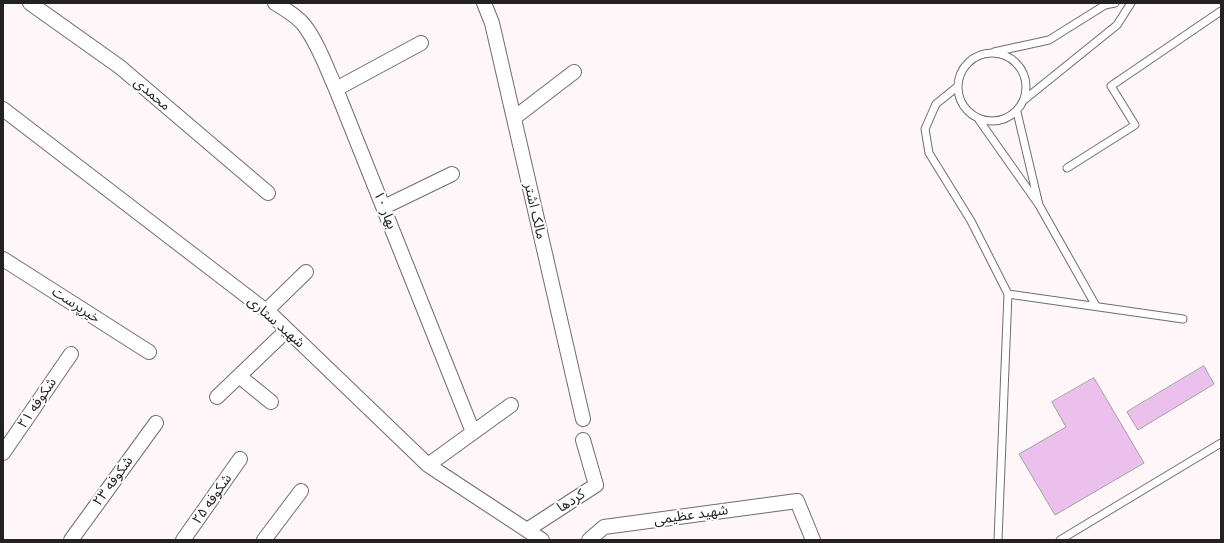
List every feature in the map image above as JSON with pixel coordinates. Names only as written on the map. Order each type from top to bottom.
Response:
[{"type":"street","name":"محمدی","points":[[30,3],[120,67],[268,193]]},
{"type":"street","name":"بهار ۱۰","points":[[275,3],[304,24],[313,39],[336,89],[474,432]]},
{"type":"street","name":"مالک اشتر","points":[[484,3],[492,23],[583,419]]},
{"type":"street","points":[[336,89],[421,43]]},
{"type":"street","points":[[514,118],[574,72]]},
{"type":"street","name":"شهید ستاری","points":[[3,109],[266,311],[428,465],[542,540]]},
{"type":"street","points":[[384,207],[452,174]]},
{"type":"street","name":"خیرپرست","points":[[3,259],[149,352]]},
{"type":"street","points":[[266,311],[306,272]]},
{"type":"street","points":[[217,397],[287,330]]},
{"type":"street","name":"شکوفه ۲۱","points":[[3,453],[71,354]]},
{"type":"street","points":[[239,376],[271,402]]},
{"type":"street","points":[[428,465],[511,405]]},
{"type":"street","name":"شکوفه ۲۳","points":[[71,540],[156,423]]},
{"type":"street","name":"کردها","points":[[527,530],[596,484],[582,440]]},
{"type":"street","name":"شکوفه ۲۵","points":[[183,540],[240,459]]},
{"type":"street","points":[[264,540],[301,491]]},
{"type":"street","name":"شهید عظیمی","points":[[589,540],[604,527],[797,501],[812,540]]},
{"type":"lane","points":[[1096,306],[1039,205],[979,120],[967,112],[960,101],[957,87],[960,74],[967,63],[978,56],[1049,40],[1105,5],[1115,3]]},
{"type":"lane","points":[[979,120],[992,122],[1005,119],[1016,112],[1024,100],[1118,25],[1131,3]]},
{"type":"lane","points":[[1067,168],[1135,125],[1111,86],[1221,11]]},
{"type":"lane","points":[[992,53],[1005,55],[1016,63],[1024,74],[1027,87],[1024,100]]},
{"type":"lane","points":[[957,87],[936,104],[925,129],[929,153],[971,221],[1008,294],[998,540]]},
{"type":"lane","points":[[1016,112],[1039,205]]},
{"type":"lane","points":[[1008,294],[1183,319]]},
{"type":"lane","points":[[1060,540],[1221,443]]},
{"type":"building","points":[[1204,366],[1214,384],[1138,430],[1127,412]]},
{"type":"building","points":[[1094,378],[1144,463],[1055,515],[1019,454],[1066,427],[1052,402]]}]
